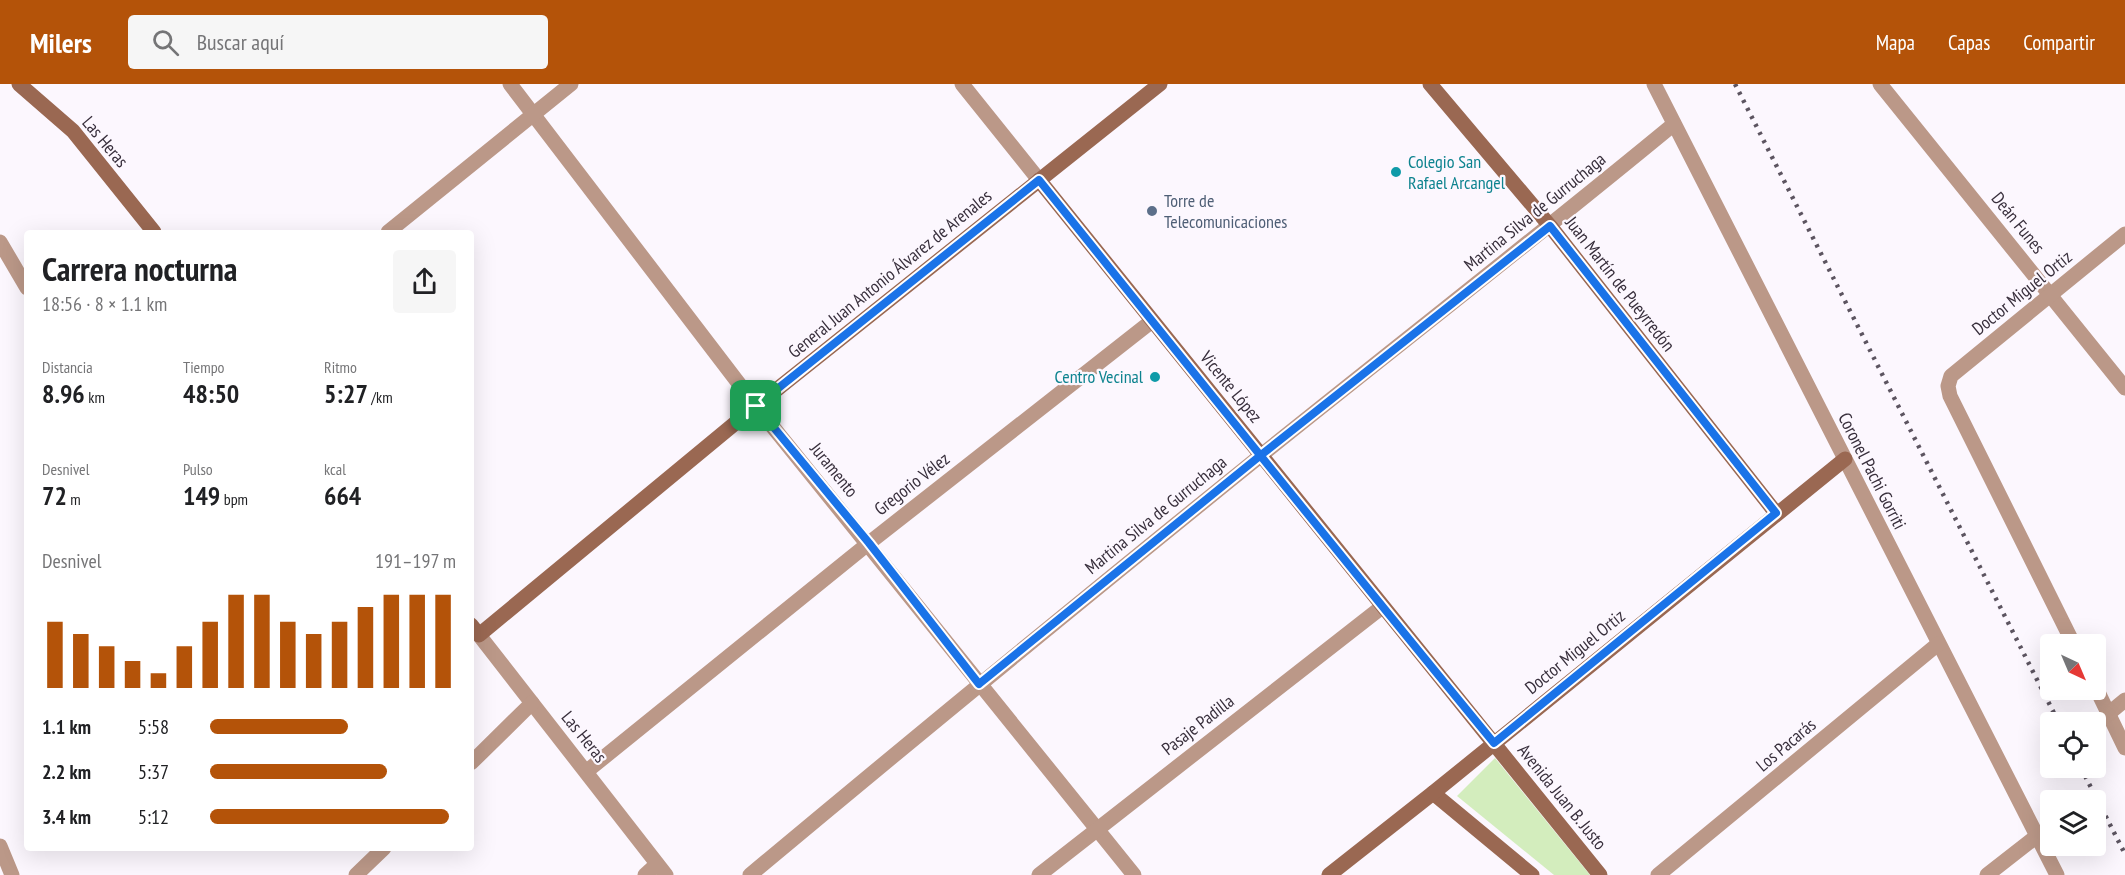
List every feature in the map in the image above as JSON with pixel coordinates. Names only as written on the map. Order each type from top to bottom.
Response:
[{"type":"street","name":"Las Heras","points":[[19,84],[72,131],[152,230]]},
{"type":"street","name":"Juramento","points":[[510,84],[756,406],[869,543],[979,684],[1134,875]]},
{"type":"street","points":[[390,230],[572,84]]},
{"type":"street","name":"Vicente López","points":[[962,84],[1494,743]]},
{"type":"street","name":"General Juan Antonio Álvarez de Arenales","points":[[475,630],[1160,84]]},
{"type":"street","name":"Juan Martín de Pueyrredón","points":[[1430,84],[1550,226],[1776,513]]},
{"type":"street","name":"Coronel Pachi Gorriti","points":[[1654,84],[2056,875]]},
{"type":"street","name":"Deán Funes","points":[[1880,84],[2125,388]]},
{"type":"street","name":"Martina Silva de Gurruchaga","points":[[750,875],[979,684],[1261,455],[1550,226],[1674,123]]},
{"type":"street","name":"Doctor Miguel Ortiz","points":[[2069,634],[1950,396],[1948,386],[1952,376],[2125,234]]},
{"type":"street","points":[[0,242],[24,283]]},
{"type":"street","name":"Gregorio Vélez","points":[[587,771],[869,543],[1152,321]]},
{"type":"street","name":"Doctor Miguel Ortiz","points":[[1329,875],[1433,794],[1845,459]]},
{"type":"street","name":"Pasaje Padilla","points":[[1039,875],[1382,607]]},
{"type":"street","name":"Las Heras","points":[[475,630],[661,869]]},
{"type":"street","name":"Los Pacarás","points":[[1658,875],[1938,644]]},
{"type":"street","points":[[2102,700],[2125,748]]},
{"type":"street","points":[[2108,714],[2125,700]]},
{"type":"street","points":[[474,760],[532,703]]},
{"type":"street","name":"Avenida Juan B. Justo","points":[[1494,743],[1600,875]]},
{"type":"street","points":[[1433,794],[1532,875]]},
{"type":"street","points":[[1987,875],[2037,836]]},
{"type":"street","points":[[0,846],[12,875]]},
{"type":"street","points":[[356,875],[381,851]]},
{"type":"street","points":[[645,875],[661,869]]},
{"type":"green space","points":[[1495,758],[1590,875],[1554,875],[1457,796]]},
{"type":"railway","points":[[1735,84],[2053,712]]},
{"type":"railway","points":[[2086,778],[2125,854]]},
{"type":"place","name":"Colegio San Rafael Arcangel","points":[[1396,172]]},
{"type":"place","name":"Torre de Telecomunicaciones","points":[[1152,211]]},
{"type":"place","name":"Centro Vecinal","points":[[1155,377]]},
{"type":"route","points":[[756,406],[869,543],[979,684],[1261,455],[1550,226],[1776,513],[1494,743],[1382,607],[1261,455],[1039,180],[756,406]]}]
